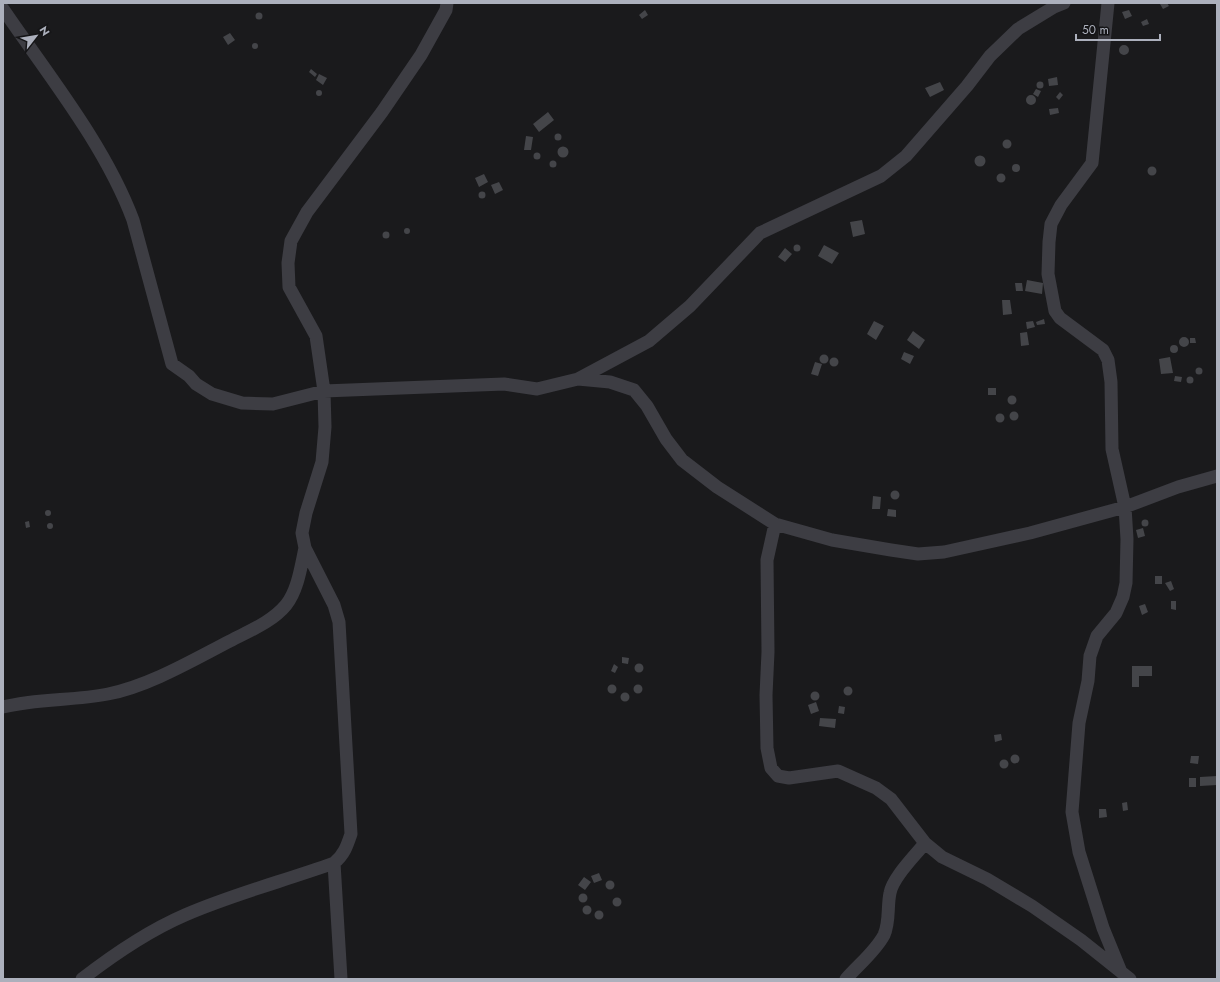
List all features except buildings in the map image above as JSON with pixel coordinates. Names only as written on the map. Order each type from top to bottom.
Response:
[{"type":"street","points":[[82,979],[140,939],[184,916],[269,884],[334,863],[340,858],[347,847],[351,834],[339,622],[334,605],[305,548],[302,533],[306,513],[322,462],[325,427],[324,391],[316,336],[289,287],[288,263],[291,241],[307,212],[382,112],[421,55],[446,10],[447,3]]},
{"type":"street","points":[[3,9],[94,144],[115,178],[125,199],[133,220],[172,364],[189,376],[196,384],[212,394],[242,403],[273,404],[324,391],[504,384],[537,389],[578,379],[650,341],[690,306],[760,233],[881,176],[906,156],[967,86],[990,56],[1018,29],[1054,7],[1064,3]]},
{"type":"street","points":[[1108,3],[1092,163],[1061,205],[1051,224],[1048,274],[1055,311],[1060,318],[1103,350],[1108,360],[1111,382],[1112,449],[1125,507],[1127,539],[1126,583],[1123,597],[1116,613],[1098,636],[1090,656],[1088,681],[1079,723],[1072,812],[1079,852],[1103,928],[1125,976]]},
{"type":"street","points":[[578,379],[610,382],[634,390],[648,406],[666,439],[682,460],[717,486],[775,524],[832,540],[918,554],[944,552],[1023,535],[1125,507],[1178,487],[1217,476]]},
{"type":"street","points":[[775,524],[767,560],[768,652],[766,695],[768,748],[771,768],[778,776],[789,778],[838,771],[865,782],[891,799],[925,843],[942,857],[987,880],[1032,906],[1081,940],[1125,976]]},
{"type":"street","points":[[3,706],[40,700],[76,699],[109,694],[143,683],[266,622],[286,605],[294,592],[305,548]]},
{"type":"street","points":[[846,979],[876,947],[883,936],[888,920],[890,892],[898,877],[925,843]]},
{"type":"street","points":[[334,863],[341,979]]}]
